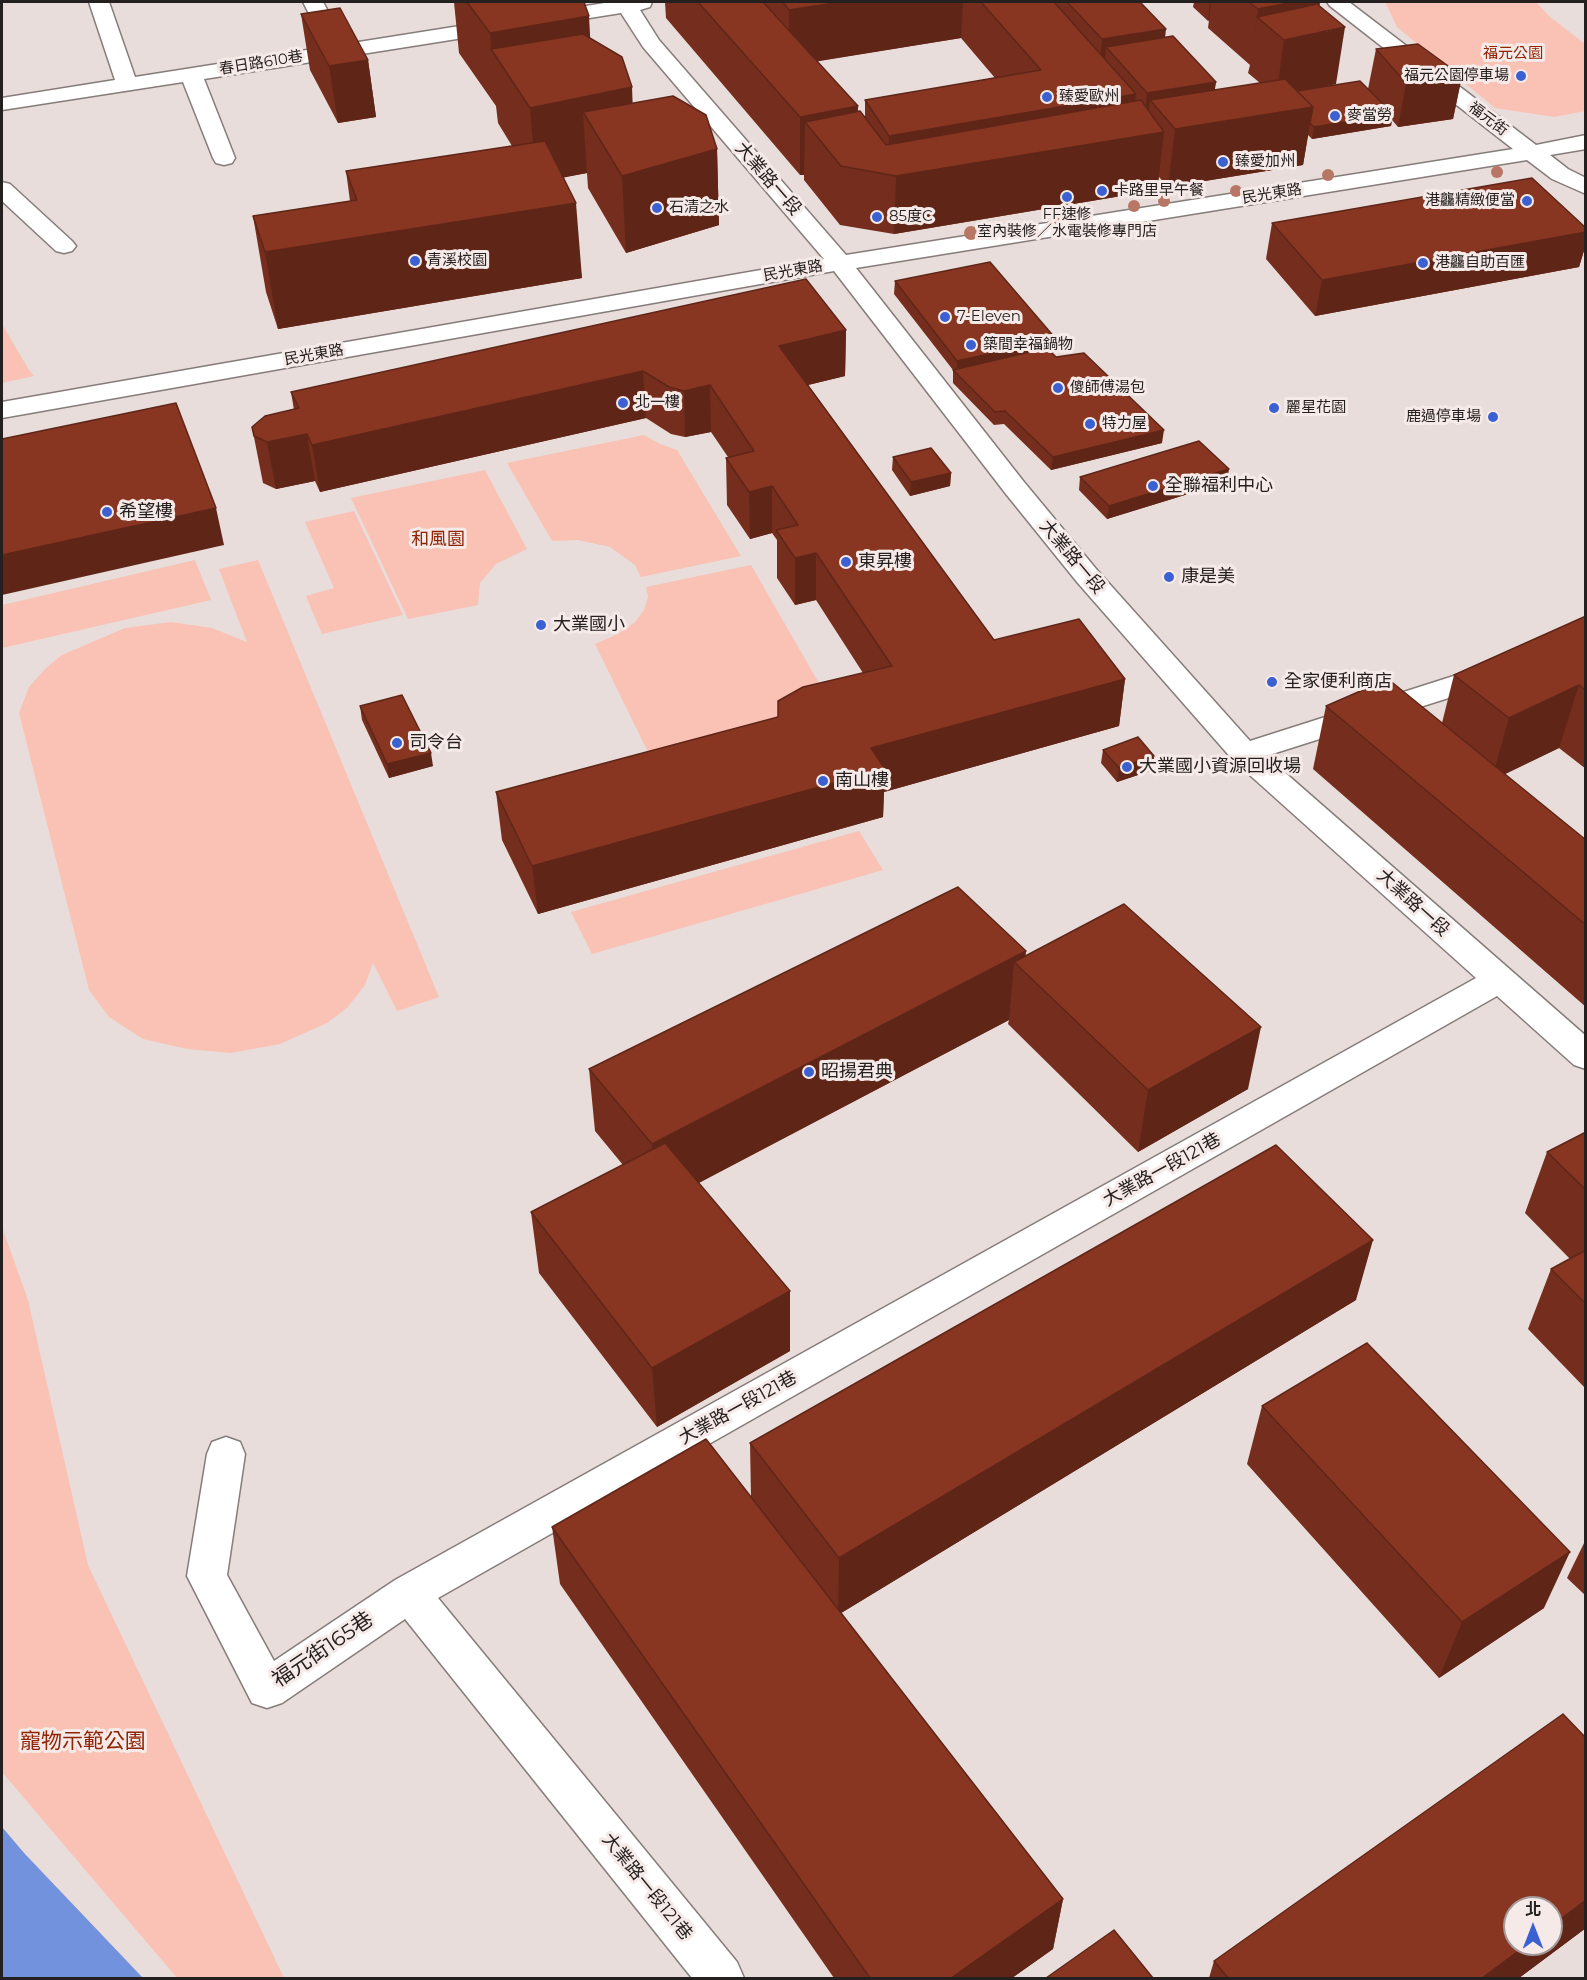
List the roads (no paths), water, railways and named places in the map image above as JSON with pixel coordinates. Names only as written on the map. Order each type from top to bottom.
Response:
[{"type":"street","points":[[99,2],[126,84]]},
{"type":"street","points":[[313,2],[339,51]]},
{"type":"street","name":"春日路610巷","points":[[2,104],[624,3],[650,2]]},
{"type":"street","name":"福元街","points":[[1337,2],[1560,174],[1586,187]]},
{"type":"street","name":"大業路一段","points":[[624,3],[650,43],[840,262],[1014,488],[1087,576],[1244,753],[1586,1056]]},
{"type":"street","points":[[191,74],[224,158]]},
{"type":"street","name":"民光東路","points":[[2,410],[840,262],[1586,142]]},
{"type":"street","points":[[2,189],[64,246]]},
{"type":"street","points":[[1244,753],[1517,666]]},
{"type":"street","name":"大業路一段121巷","points":[[721,1978],[409,1593],[1499,980]]},
{"type":"street","name":"福元街165巷","points":[[226,1454],[207,1576],[267,1689],[409,1593]]},
{"type":"water","points":[[2,1827],[25,1854],[143,1978],[2,1978]]},
{"type":"place","name":"福元公園停車場","points":[[1521,76]]},
{"type":"place","name":"臻愛歐州","points":[[1047,97]]},
{"type":"place","name":"麥當勞","points":[[1335,116]]},
{"type":"place","name":"臻愛加州","points":[[1223,162]]},
{"type":"place","name":"卡路里早午餐","points":[[1102,191]]},
{"type":"place","name":"FF速修 室內裝修／水電裝修專門店","points":[[1067,197]]},
{"type":"place","name":"港龘精緻便當","points":[[1527,201]]},
{"type":"place","name":"石清之水","points":[[657,208]]},
{"type":"place","name":"85度C","points":[[877,217]]},
{"type":"place","name":"青溪校園","points":[[415,261]]},
{"type":"place","name":"港龘自助百匯","points":[[1423,263]]},
{"type":"place","name":"7-Eleven","points":[[945,317]]},
{"type":"place","name":"築間幸福鍋物","points":[[971,345]]},
{"type":"place","name":"傻師傅湯包","points":[[1058,388]]},
{"type":"place","name":"北一樓","points":[[623,403]]},
{"type":"place","name":"麗星花園","points":[[1274,408]]},
{"type":"place","name":"鹿過停車場","points":[[1493,417]]},
{"type":"place","name":"特力屋","points":[[1090,424]]},
{"type":"place","name":"全聯福利中心","points":[[1153,486]]},
{"type":"place","name":"希望樓","points":[[107,512]]},
{"type":"place","name":"東昇樓","points":[[846,562]]},
{"type":"place","name":"康是美","points":[[1169,577]]},
{"type":"place","name":"大業國小","points":[[541,625]]},
{"type":"place","name":"全家便利商店","points":[[1272,682]]},
{"type":"place","name":"司令台","points":[[397,743]]},
{"type":"place","name":"大業國小資源回收場","points":[[1127,767]]},
{"type":"place","name":"南山樓","points":[[823,781]]},
{"type":"place","name":"昭揚君典","points":[[809,1072]]},
{"type":"park label","name":"福元公園","points":[[1513,54]]},
{"type":"park label","name":"和風園","points":[[438,540]]},
{"type":"park label","name":"寵物示範公園","points":[[83,1742]]}]
